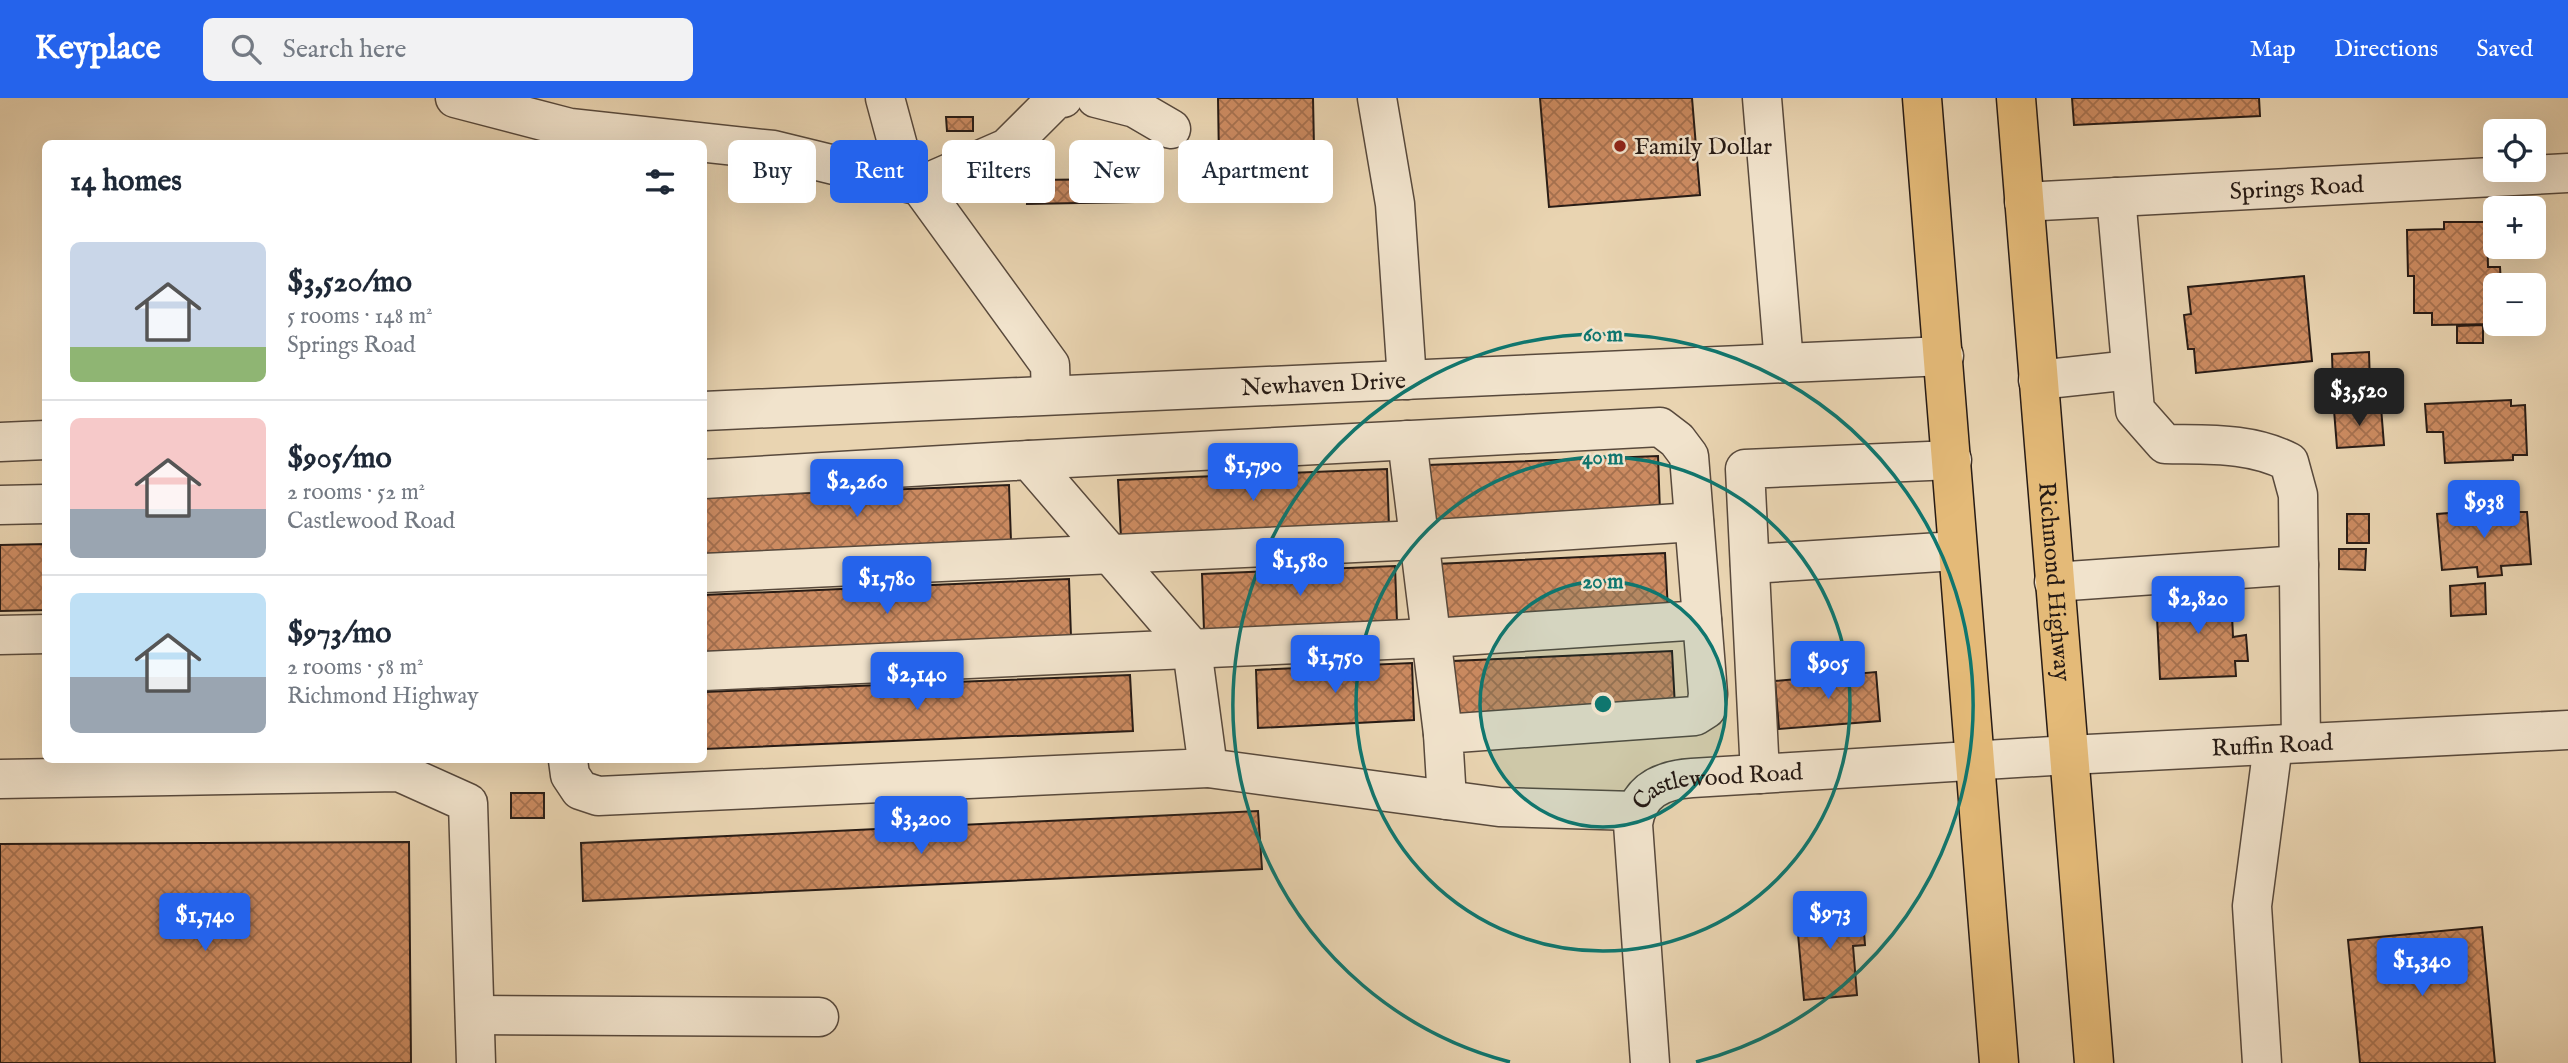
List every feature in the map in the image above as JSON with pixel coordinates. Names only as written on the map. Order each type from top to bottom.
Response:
[{"type":"main road","points":[[1923,98],[1952,460],[1956,551],[1976,760],[1999,1063]]},
{"type":"main road","name":"Richmond Highway","points":[[2016,98],[2094,1063]]},
{"type":"street","points":[[455,98],[570,128],[681,140]]},
{"type":"street","points":[[885,98],[896,140]]},
{"type":"street","points":[[928,177],[1007,148],[1057,98],[1063,98]]},
{"type":"street","points":[[1096,98],[1135,108],[1171,129]]},
{"type":"street","points":[[1377,98],[1395,204],[1407,380]]},
{"type":"street","points":[[1762,98],[1784,363]]},
{"type":"street","points":[[707,143],[773,150],[830,164]]},
{"type":"street","name":"Springs Road","points":[[2024,202],[2568,173]]},
{"type":"street","points":[[2116,197],[2135,410],[2165,444],[2233,445],[2270,452],[2289,462],[2298,495],[2299,565],[2287,744],[2252,906],[2262,1063]]},
{"type":"street","points":[[925,203],[1050,365],[1051,395]]},
{"type":"street","name":"Newhaven Drive","points":[[707,411],[1944,356]]},
{"type":"street","points":[[2038,380],[2132,370]]},
{"type":"street","points":[[707,479],[1660,428],[1677,440],[1689,456],[1708,694],[1706,709],[1695,716],[1443,734]]},
{"type":"street","points":[[0,442],[42,440]]},
{"type":"street","points":[[1407,440],[1443,734],[1447,800]]},
{"type":"street","points":[[1029,460],[1192,649],[1208,768]]},
{"type":"street","points":[[1760,774],[1745,468],[1952,460]]},
{"type":"street","points":[[0,505],[42,504]]},
{"type":"street","points":[[707,573],[1419,540],[1694,522]]},
{"type":"street","points":[[1750,564],[1956,551]]},
{"type":"street","points":[[2054,582],[2299,565]]},
{"type":"street","points":[[707,671],[1431,638],[1702,620]]},
{"type":"street","points":[[0,635],[42,634]]},
{"type":"street","name":"Ruffin Road","points":[[1976,760],[2568,730]]},
{"type":"street","name":"Castlewood Road","points":[[1650,1063],[1633,838],[1635,811],[1649,790],[1668,781],[1976,760]]},
{"type":"street","points":[[568,763],[570,775],[580,790],[598,796],[1208,768],[1499,807],[1635,811]]},
{"type":"street","points":[[0,779],[399,772],[468,803],[476,1063]]},
{"type":"street","points":[[475,1015],[819,1017]]},
{"type":"building","points":[[1218,98],[1313,98],[1314,140],[1219,140]]},
{"type":"building","name":"Family Dollar","points":[[1540,98],[1692,98],[1700,195],[1549,207]]},
{"type":"building","points":[[2072,98],[2259,98],[2260,116],[2074,125]]},
{"type":"building","points":[[946,117],[973,117],[973,131],[947,131]]},
{"type":"building","points":[[1055,180],[1069,180],[1069,203],[1080,203],[1027,204],[1055,203]]},
{"type":"building","points":[[2444,222],[2483,222],[2483,259],[2488,259],[2488,267],[2500,267],[2500,273],[2483,273],[2483,324],[2432,325],[2432,313],[2414,313],[2414,276],[2408,276],[2407,230],[2444,229]]},
{"type":"building","points":[[2304,276],[2312,361],[2196,373],[2194,349],[2188,349],[2184,315],[2191,314],[2188,287]]},
{"type":"building","points":[[2483,325],[2483,343],[2457,343],[2457,326]]},
{"type":"building","points":[[2369,352],[2370,385],[2333,386],[2332,354]]},
{"type":"building","points":[[2511,400],[2511,406],[2525,405],[2527,455],[2513,455],[2513,460],[2445,463],[2443,432],[2427,432],[2425,404]]},
{"type":"building","points":[[2381,407],[2384,445],[2337,448],[2334,410]]},
{"type":"building","points":[[1658,456],[1660,512],[1430,522],[1428,465]]},
{"type":"building","points":[[1387,469],[1389,526],[1121,538],[1118,480]]},
{"type":"building","points":[[1009,485],[1011,541],[707,554],[707,497]]},
{"type":"building","points":[[2514,508],[2514,512],[2527,512],[2531,564],[2501,566],[2502,575],[2478,577],[2477,567],[2442,570],[2437,514]]},
{"type":"building","points":[[2347,514],[2369,514],[2369,543],[2347,543]]},
{"type":"building","points":[[42,544],[42,610],[0,611],[0,545]]},
{"type":"building","points":[[2339,549],[2366,549],[2365,570],[2339,569]]},
{"type":"building","points":[[1665,553],[1668,611],[1439,622],[1436,564]]},
{"type":"building","points":[[1395,566],[1397,622],[1204,630],[1202,574]]},
{"type":"building","points":[[1069,579],[1071,637],[707,653],[707,595]]},
{"type":"building","points":[[2485,583],[2486,614],[2451,616],[2450,586]]},
{"type":"building","points":[[2231,592],[2233,637],[2246,635],[2248,661],[2235,661],[2236,676],[2160,679],[2156,596]]},
{"type":"building","points":[[1672,651],[1675,707],[1456,718],[1453,661]]},
{"type":"building","points":[[1412,663],[1414,720],[1258,728],[1256,670]]},
{"type":"building","points":[[1876,672],[1880,721],[1779,729],[1775,681]]},
{"type":"building","points":[[1130,675],[1133,731],[707,749],[707,692]]},
{"type":"building","points":[[511,793],[544,793],[544,818],[511,818]]},
{"type":"building","points":[[1258,811],[1262,869],[583,901],[581,843]]},
{"type":"building","points":[[409,842],[411,1063],[0,1063],[0,844]]},
{"type":"building","points":[[1862,905],[1865,945],[1853,946],[1857,995],[1804,1000],[1796,912]]},
{"type":"building","points":[[2482,927],[2495,1063],[2360,1063],[2348,940]]},
{"type":"place","name":"Family Dollar","points":[[1620,146]]}]
